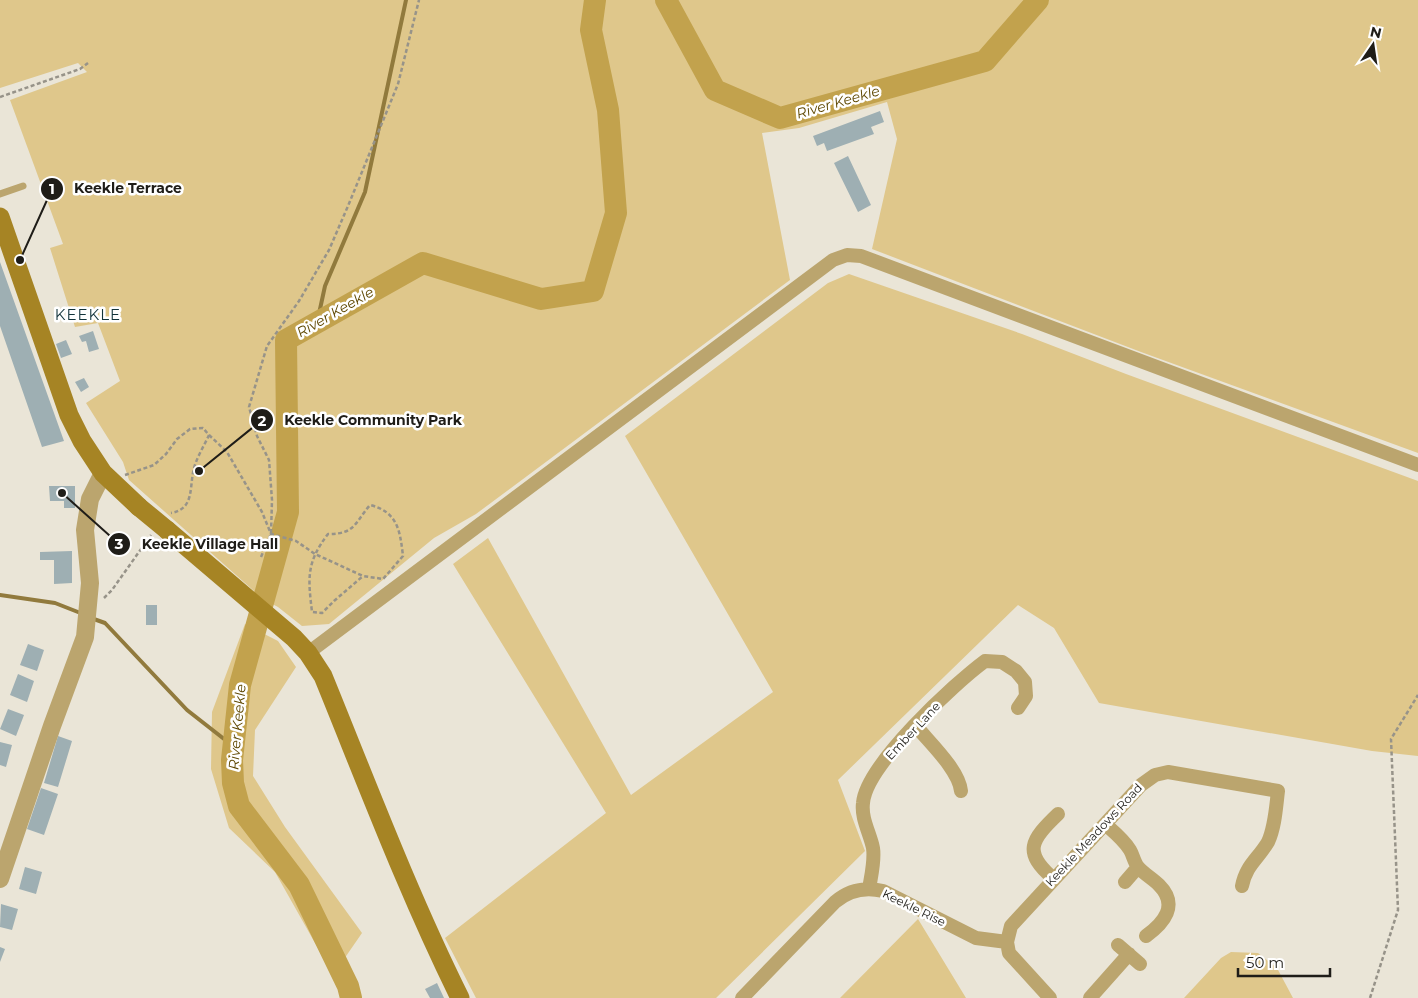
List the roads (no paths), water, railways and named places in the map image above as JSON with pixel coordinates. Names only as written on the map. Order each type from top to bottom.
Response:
[{"type":"main road","points":[[0,218],[69,415],[82,441],[109,478],[139,507],[163,524],[308,653],[323,676],[402,870],[434,945],[460,998]]},
{"type":"street","points":[[308,653],[833,260],[847,255],[861,256],[1418,465]]},
{"type":"street","points":[[0,879],[52,726],[85,638],[90,584],[85,530],[90,499],[109,478]]},
{"type":"street","name":"Ember Lane","points":[[869,889],[873,865],[873,848],[863,816],[863,802],[868,787],[889,753],[955,685],[985,661],[1002,662],[1016,671],[1026,682],[1026,696],[1018,708]]},
{"type":"street","points":[[916,726],[955,773],[960,783],[961,792]]},
{"type":"street","name":"Keekle Meadows Road","points":[[1007,942],[1009,930],[1014,921],[1144,782],[1164,772],[1278,791],[1269,838],[1247,868],[1242,886]]},
{"type":"street","points":[[1054,879],[1041,868],[1035,859],[1033,849],[1036,838],[1058,814]]},
{"type":"street","points":[[1106,824],[1128,846],[1138,867],[1160,886],[1166,894],[1168,902],[1167,911],[1162,922],[1146,936]]},
{"type":"street","points":[[1125,882],[1138,867]]},
{"type":"street","name":"Keekle Rise","points":[[742,998],[840,898],[855,891],[869,889],[890,894],[976,938],[1007,942]]},
{"type":"street","points":[[1007,942],[1013,957],[1050,998]]},
{"type":"street","points":[[1090,998],[1124,950],[1140,964]]},
{"type":"lane","points":[[0,194],[23,186]]},
{"type":"waterway","points":[[317,323],[325,286],[365,192],[406,0]]},
{"type":"waterway","name":"River Keekle","points":[[351,998],[348,986],[299,885],[239,806],[233,783],[232,760],[240,685],[288,512],[286,340],[423,263],[541,299],[593,291],[616,213],[608,110],[591,30],[595,0]]},
{"type":"waterway","name":"River Keekle","points":[[666,0],[715,90],[780,118],[985,61],[1038,0]]},
{"type":"waterway","points":[[0,595],[55,603],[83,614]]},
{"type":"waterway","points":[[91,618],[105,623],[187,710],[233,746]]},
{"type":"place","name":"Keekle Terrace","points":[[20,260]]},
{"type":"place","name":"Keekle Community Park","points":[[199,471]]},
{"type":"place","name":"Keekle Village Hall","points":[[62,493]]},
{"type":"district","name":"KEEKLE","points":[[88,315]]}]
